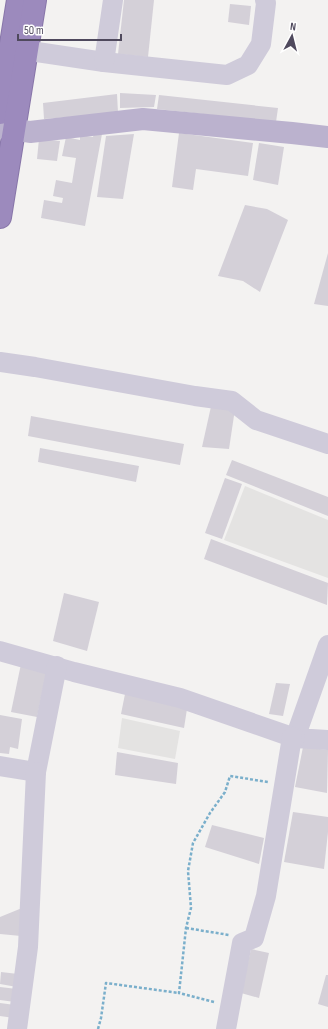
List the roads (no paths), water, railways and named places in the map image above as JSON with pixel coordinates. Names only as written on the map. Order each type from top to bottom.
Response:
[{"type":"highway","points":[[0,217],[18,0]]},
{"type":"highway","points":[[0,113],[14,56],[35,0]]},
{"type":"main road","points":[[7,128],[30,132],[143,119],[328,137]]},
{"type":"street","points":[[104,62],[113,0]]},
{"type":"street","points":[[14,56],[104,62],[227,75],[248,65],[261,44],[266,3],[265,0]]},
{"type":"street","points":[[0,362],[195,396],[232,401],[256,420],[328,444]]},
{"type":"street","points":[[226,1029],[242,943],[254,938],[266,896],[284,784],[294,737],[328,645]]},
{"type":"street","points":[[0,651],[74,672],[180,698],[294,737],[328,740]]},
{"type":"street","points":[[17,1029],[28,947],[36,772],[57,666]]},
{"type":"street","points":[[0,766],[36,772]]}]
